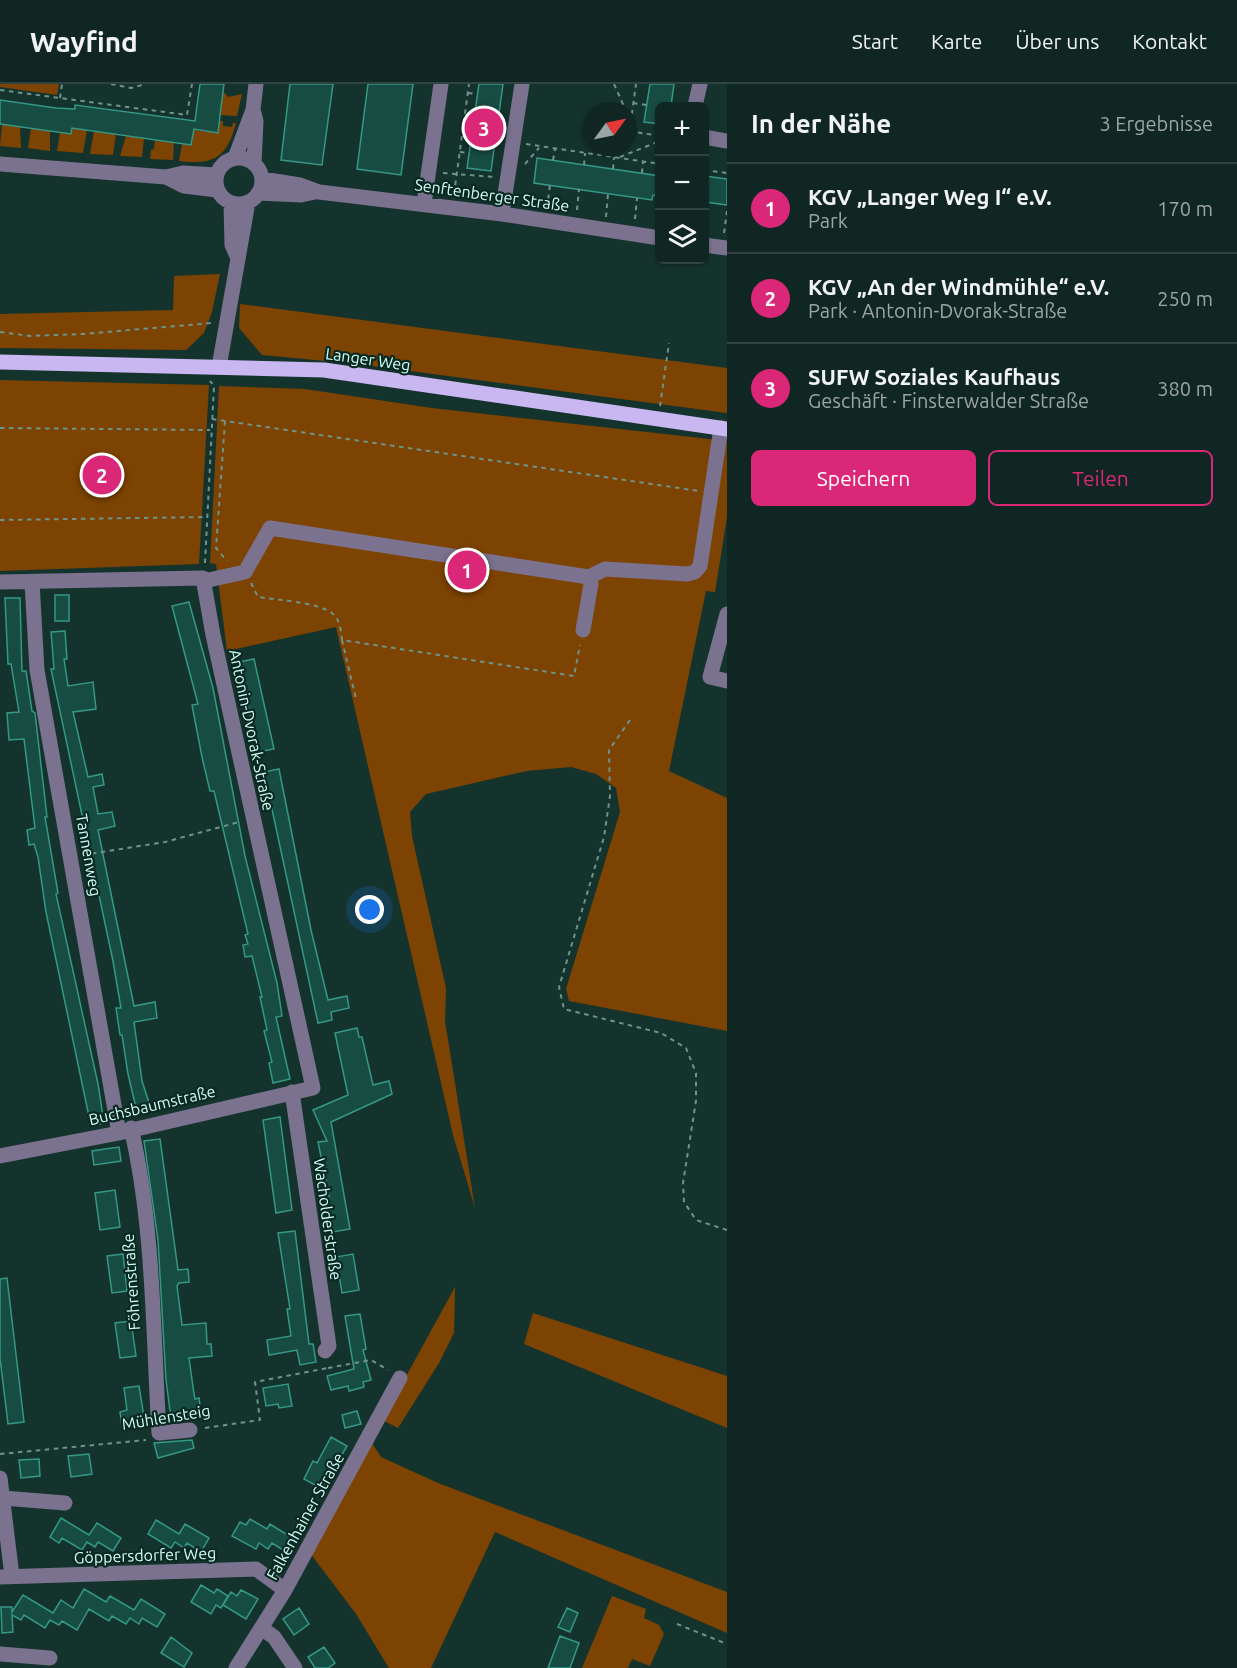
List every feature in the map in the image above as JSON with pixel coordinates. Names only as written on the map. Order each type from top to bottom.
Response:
[{"type":"main road","name":"Langer Weg","points":[[0,362],[324,370],[724,428]]},
{"type":"street","points":[[235,158],[253,110],[256,84]]},
{"type":"street","points":[[424,204],[441,84]]},
{"type":"street","points":[[502,213],[522,84]]},
{"type":"street","points":[[696,102],[700,84]]},
{"type":"street","points":[[219,367],[237,256],[256,191],[254,164],[256,121],[253,110]]},
{"type":"street","points":[[709,138],[727,141]]},
{"type":"street","points":[[217,182],[225,162],[241,158],[254,164]]},
{"type":"street","points":[[0,164],[166,177],[184,186],[217,182]]},
{"type":"street","points":[[217,182],[231,204],[232,245],[237,256]]},
{"type":"street","name":"Senftenberger Straße","points":[[231,204],[256,191],[301,195],[319,192],[502,213],[655,237]]},
{"type":"street","points":[[709,246],[724,248]]},
{"type":"street","points":[[0,582],[204,580],[229,576],[245,572],[270,528],[589,577],[605,569],[687,574],[695,572],[700,566],[724,428]]},
{"type":"street","points":[[583,630],[591,584],[589,577]]},
{"type":"street","name":"Antonin-Dvorak-Straße","points":[[204,580],[253,818],[313,1088]]},
{"type":"street","name":"Tannenweg","points":[[32,582],[37,670],[125,1130]]},
{"type":"street","points":[[727,614],[710,677],[727,681]]},
{"type":"street","name":"Buchsbaumstraße","points":[[0,1156],[313,1088]]},
{"type":"street","name":"Wacholderstraße","points":[[291,1092],[328,1346],[326,1351]]},
{"type":"street","name":"Föhrenstraße","points":[[125,1130],[136,1149],[147,1246],[159,1433]]},
{"type":"street","name":"Falkenhainer Straße","points":[[236,1668],[285,1590],[400,1378]]},
{"type":"street","name":"Mühlensteig","points":[[159,1433],[190,1430]]},
{"type":"street","points":[[0,1478],[6,1577]]},
{"type":"street","points":[[3,1498],[65,1503]]},
{"type":"street","name":"Göppersdorfer Weg","points":[[6,1577],[256,1569],[285,1590]]},
{"type":"street","points":[[261,1628],[274,1637],[295,1668]]},
{"type":"street","points":[[0,1654],[50,1658]]},
{"type":"path","points":[[60,98],[62,84]]},
{"type":"path","points":[[111,84],[131,88],[146,84]]},
{"type":"path","points":[[0,90],[187,115],[192,84]]},
{"type":"path","points":[[454,196],[469,84]]},
{"type":"path","points":[[614,84],[622,102]]},
{"type":"path","points":[[633,102],[636,84]]},
{"type":"path","points":[[468,93],[477,94]]},
{"type":"path","points":[[637,104],[647,105]]},
{"type":"path","points":[[464,123],[473,124]]},
{"type":"path","points":[[637,132],[655,135]]},
{"type":"path","points":[[513,142],[583,153]]},
{"type":"path","points":[[604,156],[626,157],[655,143]]},
{"type":"path","points":[[553,160],[555,149]]},
{"type":"path","points":[[460,152],[470,153]]},
{"type":"path","points":[[584,165],[585,156]]},
{"type":"path","points":[[626,157],[655,163]]},
{"type":"path","points":[[613,169],[616,158]]},
{"type":"path","points":[[642,173],[644,162]]},
{"type":"path","points":[[709,171],[727,173]]},
{"type":"path","points":[[440,173],[503,178]]},
{"type":"path","points":[[546,220],[550,185]]},
{"type":"path","points":[[576,224],[579,189]]},
{"type":"path","points":[[605,228],[608,193]]},
{"type":"path","points":[[633,233],[637,198]]},
{"type":"path","points":[[724,248],[727,211]]},
{"type":"path","points":[[0,332],[30,336],[83,334],[215,322]]},
{"type":"path","points":[[658,419],[669,344]]},
{"type":"path","points":[[204,580],[214,386],[210,381]]},
{"type":"path","points":[[212,419],[711,493]]},
{"type":"path","points":[[225,421],[216,548],[226,558],[229,576]]},
{"type":"path","points":[[0,428],[211,429]]},
{"type":"path","points":[[0,519],[208,516]]},
{"type":"path","points":[[245,572],[258,597],[320,608],[333,614],[340,625],[356,699]]},
{"type":"path","points":[[342,640],[574,676],[583,630]]},
{"type":"path","points":[[630,720],[609,750],[610,796],[604,837],[559,987],[564,1009],[661,1033],[686,1048],[696,1073],[696,1101],[683,1183],[684,1202],[696,1220],[727,1230]]},
{"type":"path","points":[[71,857],[165,842],[253,818]]},
{"type":"path","points":[[326,1351],[328,1368]]},
{"type":"path","name":"Mühlensteig","points":[[190,1430],[260,1420],[255,1382],[371,1360],[400,1378]]},
{"type":"path","name":"Mühlensteig","points":[[0,1454],[150,1440],[159,1433]]},
{"type":"path","points":[[676,1624],[727,1644]]},
{"type":"shaded area","points":[[0,84],[59,84],[57,95],[0,87]]},
{"type":"shaded area","points":[[223,91],[228,97],[242,94],[237,116],[220,115]]},
{"type":"shaded area","points":[[219,121],[223,121],[223,126],[232,127],[233,123],[236,123],[228,144],[217,157],[201,162],[179,161],[182,144],[191,145],[194,130],[217,133]]},
{"type":"shaded area","points":[[2,124],[20,127],[21,148],[0,146]]},
{"type":"shaded area","points":[[31,128],[50,131],[50,151],[28,148]]},
{"type":"shaded area","points":[[72,128],[87,130],[83,153],[57,151],[60,132],[71,134]]},
{"type":"shaded area","points":[[94,131],[116,134],[113,155],[90,154]]},
{"type":"shaded area","points":[[126,136],[144,138],[142,157],[120,156]]},
{"type":"shaded area","points":[[155,140],[174,143],[173,160],[150,159]]},
{"type":"shaded area","points":[[220,274],[212,312],[204,333],[186,350],[0,348],[0,314],[173,310],[174,276]]},
{"type":"shaded area","points":[[240,304],[727,368],[727,413],[357,364],[262,355],[239,328]]},
{"type":"shaded area","points":[[0,380],[209,385],[199,564],[0,571]]},
{"type":"shaded area","points":[[219,386],[305,389],[432,408],[727,441],[727,517],[715,592],[706,591],[669,771],[727,798],[727,1031],[569,1001],[566,989],[620,812],[616,788],[596,774],[571,767],[527,771],[426,794],[410,812],[412,836],[446,988],[445,1021],[475,1208],[453,1135],[336,627],[227,651],[216,564],[210,563]]},
{"type":"shaded area","points":[[455,1287],[454,1333],[439,1363],[398,1428],[382,1420]]},
{"type":"shaded area","points":[[533,1313],[727,1376],[727,1428],[524,1344]]},
{"type":"shaded area","points":[[370,1440],[381,1457],[438,1483],[727,1592],[727,1633],[495,1532],[431,1668],[389,1668],[356,1614],[310,1553]]},
{"type":"shaded area","points":[[612,1596],[646,1609],[644,1618],[659,1625],[664,1634],[650,1666],[632,1659],[628,1668],[582,1668]]},
{"type":"building","points":[[200,84],[224,84],[218,133],[194,129],[191,145],[72,128],[71,134],[0,124],[0,100],[56,108],[75,109],[75,105],[195,121]]},
{"type":"building","points":[[290,84],[333,84],[322,165],[281,160]]},
{"type":"building","points":[[368,84],[413,84],[401,175],[357,169]]},
{"type":"building","points":[[479,84],[503,84],[491,171],[467,168]]},
{"type":"building","points":[[650,84],[674,84],[672,102],[655,102],[655,123],[644,122]]},
{"type":"building","points":[[537,158],[655,175],[655,195],[653,195],[652,200],[534,183]]},
{"type":"building","points":[[709,177],[727,179],[727,205],[709,203]]},
{"type":"building","points":[[55,595],[69,595],[69,621],[55,621]]},
{"type":"building","points":[[5,598],[20,598],[22,671],[26,671],[32,711],[35,713],[47,817],[45,817],[58,893],[56,894],[98,1084],[104,1123],[91,1126],[46,912],[38,857],[34,844],[29,845],[27,830],[35,828],[24,739],[9,740],[7,713],[19,712],[11,664],[8,664]]},
{"type":"building","points":[[189,602],[213,688],[245,856],[277,983],[282,1016],[276,1017],[290,1079],[273,1083],[269,1063],[272,1062],[264,1031],[267,1030],[260,997],[262,997],[252,956],[245,957],[243,945],[248,944],[245,935],[248,934],[214,791],[210,791],[202,757],[192,705],[198,704],[172,606]]},
{"type":"building","points":[[65,631],[67,659],[64,659],[68,686],[93,682],[96,709],[73,712],[88,777],[102,774],[104,785],[93,787],[98,814],[112,812],[115,826],[98,830],[134,1006],[155,1002],[157,1018],[134,1022],[142,1081],[151,1109],[137,1112],[122,1035],[120,1035],[116,1008],[121,1008],[113,961],[51,669],[54,669],[51,632]]},
{"type":"building","points":[[254,659],[274,749],[258,752],[239,662]]},
{"type":"building","points":[[279,769],[311,930],[328,1000],[347,996],[349,1008],[331,1012],[332,1020],[318,1023],[264,772]]},
{"type":"building","points":[[357,1028],[359,1037],[362,1037],[373,1085],[389,1081],[392,1094],[331,1122],[350,1229],[333,1232],[327,1196],[329,1196],[318,1142],[327,1141],[313,1110],[348,1095],[335,1033]]},
{"type":"building","points":[[280,1117],[292,1210],[276,1213],[263,1120]]},
{"type":"building","points":[[160,1139],[178,1270],[188,1269],[189,1282],[179,1283],[177,1286],[182,1325],[206,1323],[207,1344],[211,1344],[212,1356],[189,1358],[195,1399],[199,1398],[201,1413],[171,1418],[166,1380],[158,1240],[144,1141]]},
{"type":"building","points":[[119,1147],[121,1161],[94,1165],[92,1151]]},
{"type":"building","points":[[115,1190],[120,1227],[100,1230],[95,1193]]},
{"type":"building","points":[[295,1231],[309,1344],[313,1344],[316,1362],[300,1365],[297,1350],[269,1355],[267,1340],[291,1336],[287,1309],[290,1309],[278,1233]]},
{"type":"building","points":[[123,1254],[127,1291],[112,1293],[107,1256]]},
{"type":"building","points":[[353,1254],[359,1290],[342,1293],[336,1257]]},
{"type":"building","points":[[7,1278],[24,1422],[8,1424],[0,1358],[0,1279]]},
{"type":"building","points":[[360,1314],[366,1349],[363,1350],[371,1380],[363,1382],[364,1387],[349,1391],[348,1386],[331,1390],[327,1376],[354,1369],[345,1316]]},
{"type":"building","points":[[131,1321],[136,1356],[120,1358],[115,1323]]},
{"type":"building","points":[[288,1384],[292,1406],[279,1408],[278,1404],[266,1406],[263,1388]]},
{"type":"building","points":[[139,1386],[145,1423],[122,1426],[120,1412],[127,1410],[124,1388]]},
{"type":"building","points":[[357,1411],[361,1424],[345,1428],[342,1415]]},
{"type":"building","points":[[331,1437],[347,1446],[322,1489],[304,1479],[313,1461],[317,1463]]},
{"type":"building","points":[[192,1440],[194,1448],[158,1458],[154,1443]]},
{"type":"building","points":[[89,1454],[92,1474],[71,1477],[68,1456]]},
{"type":"building","points":[[39,1459],[40,1476],[21,1478],[19,1460]]},
{"type":"building","points":[[61,1518],[89,1535],[97,1523],[121,1538],[113,1551],[98,1542],[95,1547],[87,1542],[82,1550],[62,1538],[59,1543],[50,1537]]},
{"type":"building","points":[[250,1519],[267,1529],[270,1524],[294,1539],[286,1552],[272,1543],[268,1549],[259,1543],[256,1549],[232,1536],[240,1522],[246,1525]]},
{"type":"building","points":[[156,1520],[179,1534],[185,1524],[209,1538],[201,1552],[187,1543],[184,1548],[175,1542],[171,1548],[148,1534]]},
{"type":"building","points":[[201,1585],[214,1593],[217,1589],[228,1596],[221,1608],[216,1605],[211,1614],[191,1602]]},
{"type":"building","points":[[84,1589],[106,1602],[110,1596],[134,1610],[141,1599],[165,1614],[157,1627],[142,1618],[139,1624],[130,1618],[126,1624],[112,1616],[109,1621],[89,1609],[77,1630],[62,1621],[59,1625],[50,1620],[45,1628],[24,1615],[21,1620],[12,1615],[13,1632],[2,1633],[1,1607],[12,1607],[12,1612],[23,1595],[53,1613],[61,1600],[73,1608]]},
{"type":"building","points":[[241,1590],[258,1599],[246,1619],[223,1605],[231,1592],[237,1596]]},
{"type":"building","points":[[299,1608],[309,1624],[294,1635],[283,1619]]},
{"type":"building","points":[[567,1608],[578,1613],[570,1632],[558,1627]]},
{"type":"building","points":[[560,1636],[579,1643],[570,1668],[548,1668]]},
{"type":"building","points":[[171,1637],[192,1653],[184,1667],[161,1653]]},
{"type":"building","points":[[324,1647],[335,1663],[328,1668],[315,1668],[308,1657]]},
{"type":"place","name":"SUFW Soziales Kaufhaus","points":[[484,128]]},
{"type":"place","name":"KGV „An der Windmühle“ e.V.","points":[[102,475]]},
{"type":"place","name":"KGV „Langer Weg I“ e.V.","points":[[467,570]]}]
